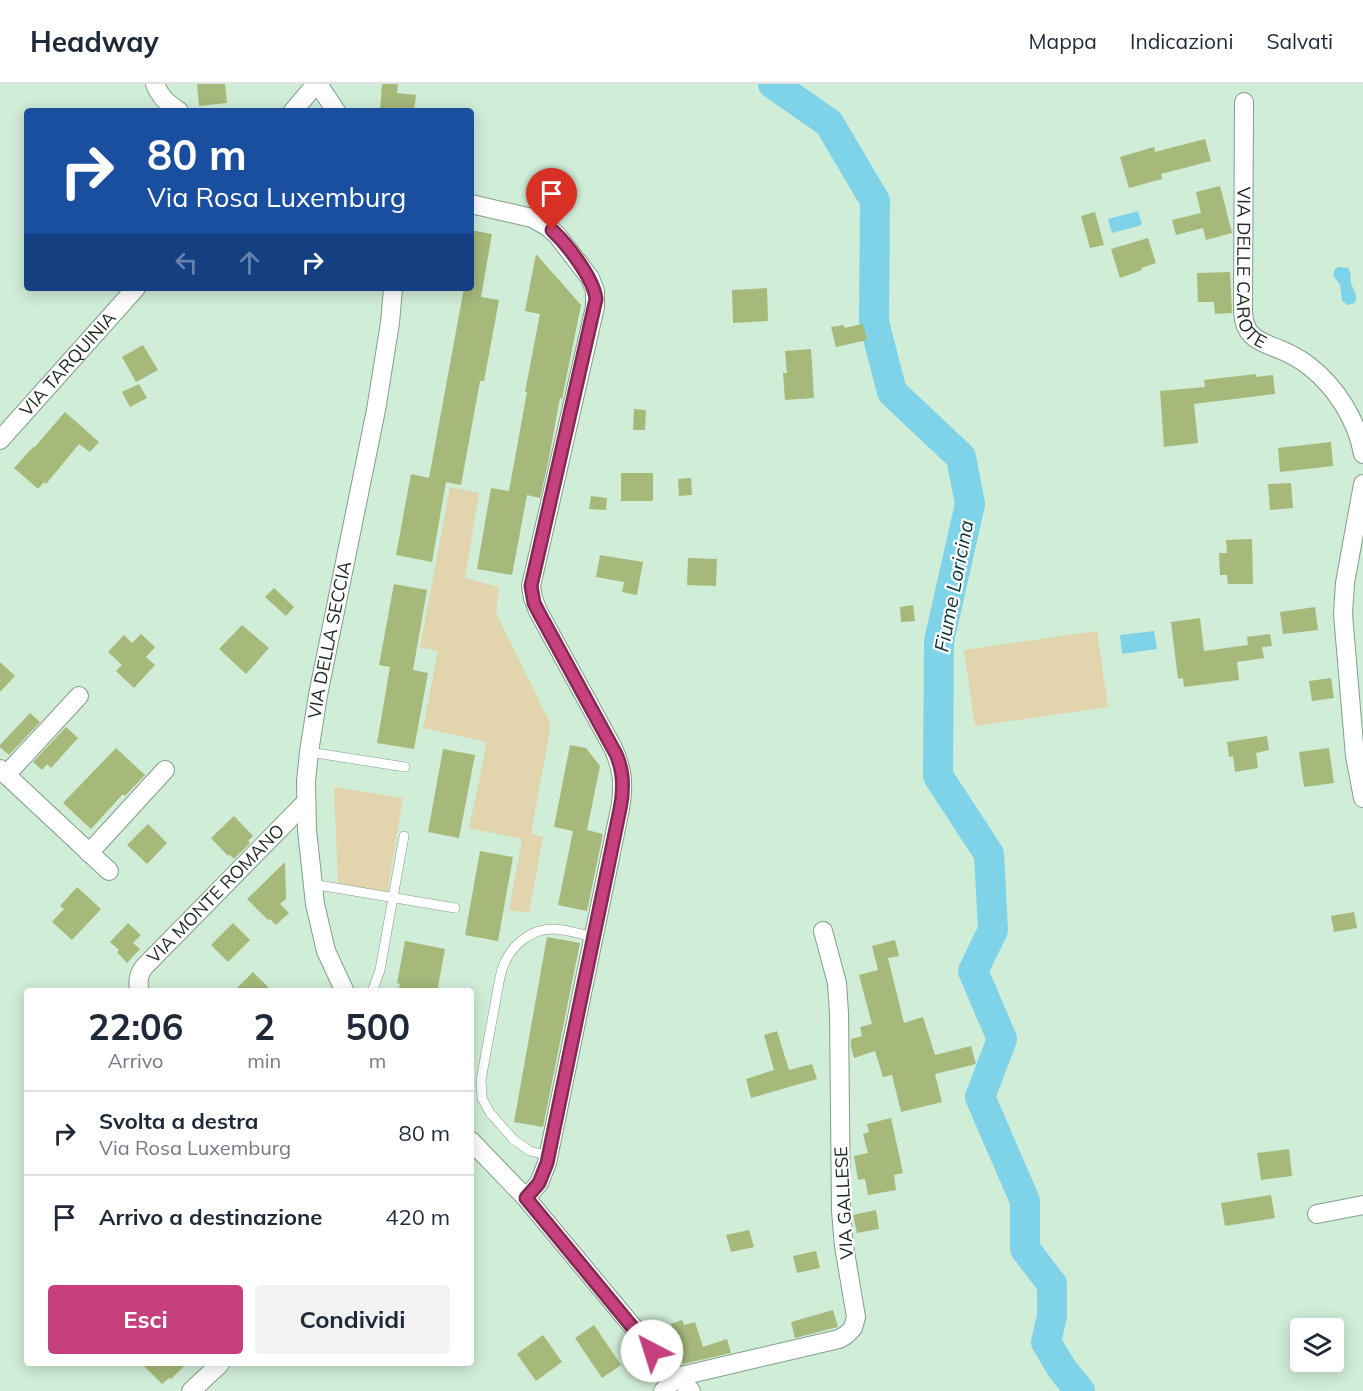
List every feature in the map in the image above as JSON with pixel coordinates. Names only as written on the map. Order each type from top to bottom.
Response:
[{"type":"street","points":[[155,84],[160,96],[174,108]]},
{"type":"street","points":[[296,108],[317,84],[334,108]]},
{"type":"street","name":"VIA DELLE CAROTE","points":[[1244,102],[1243,310],[1245,324],[1258,341],[1293,356],[1309,366],[1324,380],[1352,419],[1360,438],[1363,454]]},
{"type":"street","points":[[474,205],[525,216],[544,223],[561,240],[587,274],[595,291],[595,307],[531,586],[537,608],[613,748],[622,776],[621,802],[549,1156],[542,1179],[526,1198]]},
{"type":"street","name":"VIA TARQUINIA","points":[[0,440],[133,291]]},
{"type":"street","name":"VIA DELLA SECCIA","points":[[343,988],[326,951],[312,884],[306,802],[309,752],[376,410],[393,291]]},
{"type":"street","points":[[1363,484],[1343,603],[1343,632],[1355,756],[1363,798]]},
{"type":"street","points":[[80,696],[3,772],[109,871]]},
{"type":"street","points":[[89,853],[165,770]]},
{"type":"street","name":"VIA MONTE ROMANO","points":[[140,988],[140,973],[144,968],[306,802]]},
{"type":"street","name":"VIA GALLESE","points":[[677,1377],[839,1339],[846,1335],[855,1324],[856,1313],[841,1220],[837,983],[823,931]]},
{"type":"street","points":[[474,1145],[526,1198],[645,1342],[692,1391]]},
{"type":"street","points":[[1317,1214],[1363,1205]]},
{"type":"street","points":[[191,1391],[218,1366]]},
{"type":"street","points":[[663,1391],[677,1377]]},
{"type":"lane","points":[[309,752],[405,767]]},
{"type":"lane","points":[[373,988],[380,970],[404,836]]},
{"type":"lane","points":[[312,884],[455,908]]},
{"type":"lane","points":[[549,1156],[530,1151],[514,1140],[490,1113],[482,1098],[482,1075],[500,977],[504,963],[512,949],[523,939],[536,932],[559,930],[594,937]]},
{"type":"shaded area","points":[[450,487],[479,493],[465,578],[499,587],[496,613],[551,725],[531,833],[543,837],[529,913],[509,910],[522,839],[469,828],[487,742],[423,728],[438,651],[420,647]]},
{"type":"shaded area","points":[[1097,631],[1108,707],[975,726],[964,650]]},
{"type":"shaded area","points":[[334,787],[403,798],[387,894],[338,886]]},
{"type":"water","points":[[1138,211],[1142,225],[1112,233],[1108,219]]},
{"type":"water","points":[[1348,268],[1350,272],[1356,297],[1353,304],[1348,305],[1342,301],[1340,285],[1333,275],[1335,269]]},
{"type":"water","points":[[1154,631],[1157,649],[1122,654],[1120,635]]},
{"type":"building","points":[[197,84],[225,84],[227,103],[199,106]]},
{"type":"building","points":[[382,84],[398,84],[397,93],[416,95],[414,108],[380,108]]},
{"type":"building","points":[[1205,139],[1211,161],[1161,174],[1162,179],[1129,188],[1120,157],[1154,147],[1155,152]]},
{"type":"building","points":[[1220,186],[1232,233],[1206,240],[1203,228],[1176,235],[1172,220],[1201,213],[1196,192]]},
{"type":"building","points":[[1095,212],[1104,245],[1090,248],[1081,216]]},
{"type":"building","points":[[474,231],[492,234],[481,297],[499,300],[484,381],[480,381],[461,485],[446,482],[432,562],[396,555],[411,474],[429,478],[463,291],[474,291]]},
{"type":"building","points":[[1148,238],[1156,263],[1120,278],[1111,249]]},
{"type":"building","points":[[536,254],[581,305],[540,498],[527,495],[512,575],[477,569],[491,488],[509,491],[540,314],[525,311]]},
{"type":"building","points":[[1230,272],[1232,313],[1215,314],[1214,302],[1198,302],[1197,273]]},
{"type":"building","points":[[767,288],[768,321],[733,323],[732,290]]},
{"type":"building","points":[[863,324],[867,340],[836,347],[831,327],[844,325],[844,328]]},
{"type":"building","points":[[143,345],[158,370],[136,382],[122,357]]},
{"type":"building","points":[[811,349],[814,398],[785,400],[783,373],[787,373],[785,351]]},
{"type":"building","points":[[1256,374],[1256,377],[1273,375],[1275,394],[1194,404],[1198,443],[1164,447],[1160,391],[1205,387],[1204,380]]},
{"type":"building","points":[[139,384],[147,398],[130,407],[122,392]]},
{"type":"building","points":[[634,409],[646,410],[645,430],[633,430]]},
{"type":"building","points":[[65,412],[99,442],[90,452],[79,444],[46,484],[44,482],[38,489],[14,468]]},
{"type":"building","points":[[1331,442],[1333,466],[1280,472],[1278,448]]},
{"type":"building","points":[[621,473],[653,473],[653,501],[621,501]]},
{"type":"building","points":[[691,478],[692,495],[679,496],[678,479]]},
{"type":"building","points":[[1291,483],[1293,508],[1270,510],[1268,484]]},
{"type":"building","points":[[591,496],[607,498],[606,510],[589,509]]},
{"type":"building","points":[[1252,539],[1253,584],[1228,584],[1227,575],[1220,575],[1219,553],[1227,553],[1226,540]]},
{"type":"building","points":[[600,555],[643,562],[637,595],[622,592],[624,582],[596,577]]},
{"type":"building","points":[[688,558],[717,559],[716,586],[687,585]]},
{"type":"building","points":[[394,584],[427,590],[413,670],[428,673],[414,749],[377,743],[390,667],[379,665]]},
{"type":"building","points":[[274,588],[294,607],[286,616],[265,597]]},
{"type":"building","points":[[913,605],[915,621],[901,622],[900,607]]},
{"type":"building","points":[[1315,607],[1318,630],[1283,634],[1280,612]]},
{"type":"building","points":[[1200,618],[1204,651],[1248,645],[1247,637],[1270,634],[1272,646],[1262,647],[1264,658],[1237,662],[1239,680],[1184,687],[1183,678],[1178,679],[1171,622]]},
{"type":"building","points":[[242,625],[269,648],[246,674],[219,649]]},
{"type":"building","points":[[141,634],[155,647],[146,657],[155,665],[134,688],[116,671],[122,665],[108,652],[124,635],[132,643]]},
{"type":"building","points":[[0,662],[15,676],[0,692]]},
{"type":"building","points":[[1331,678],[1334,698],[1312,701],[1309,681]]},
{"type":"building","points":[[30,713],[40,722],[9,755],[0,745]]},
{"type":"building","points":[[66,727],[78,738],[51,768],[47,764],[42,770],[33,762]]},
{"type":"building","points":[[1267,736],[1269,750],[1256,753],[1258,768],[1235,772],[1233,756],[1229,757],[1227,742]]},
{"type":"building","points":[[570,745],[586,748],[600,766],[587,830],[603,834],[587,911],[558,905],[573,831],[554,827]]},
{"type":"building","points":[[116,748],[145,775],[125,796],[123,794],[91,829],[63,803]]},
{"type":"building","points":[[1329,748],[1334,783],[1304,787],[1299,752]]},
{"type":"building","points":[[443,749],[475,755],[459,838],[428,832]]},
{"type":"building","points":[[234,816],[253,836],[248,841],[250,843],[234,859],[229,854],[228,856],[211,838]]},
{"type":"building","points":[[148,824],[167,843],[147,864],[127,845]]},
{"type":"building","points":[[480,851],[513,857],[498,941],[465,935]]},
{"type":"building","points":[[285,862],[286,899],[280,904],[289,913],[276,925],[247,899]]},
{"type":"building","points":[[77,887],[101,909],[72,940],[52,922],[64,909],[60,906]]},
{"type":"building","points":[[1354,912],[1357,928],[1334,932],[1331,916]]},
{"type":"building","points":[[128,923],[141,935],[133,943],[140,949],[127,963],[117,952],[119,950],[110,942]]},
{"type":"building","points":[[233,923],[250,940],[228,962],[211,945]]},
{"type":"building","points":[[547,937],[580,943],[543,1127],[514,1122]]},
{"type":"building","points":[[895,940],[899,956],[888,958],[904,1023],[923,1017],[935,1055],[971,1046],[976,1064],[935,1074],[942,1102],[901,1112],[892,1075],[883,1077],[875,1051],[854,1058],[851,1046],[851,1039],[862,1036],[860,1027],[872,1024],[859,975],[878,970],[872,946]]},
{"type":"building","points":[[405,941],[445,949],[438,988],[399,988],[400,984],[397,983]]},
{"type":"building","points":[[253,972],[269,988],[237,988]]},
{"type":"building","points":[[777,1031],[789,1070],[812,1064],[817,1079],[751,1098],[746,1079],[774,1070],[764,1035]]},
{"type":"building","points":[[891,1118],[903,1173],[894,1175],[896,1190],[868,1195],[865,1179],[858,1180],[854,1156],[868,1153],[863,1134],[869,1132],[867,1124]]},
{"type":"building","points":[[1289,1149],[1292,1176],[1261,1180],[1257,1153]]},
{"type":"building","points":[[1271,1195],[1275,1218],[1225,1226],[1221,1203]]},
{"type":"building","points":[[876,1210],[879,1229],[857,1233],[853,1215]]},
{"type":"building","points":[[749,1230],[754,1247],[731,1252],[726,1235]]},
{"type":"building","points":[[816,1251],[820,1268],[797,1273],[793,1256]]},
{"type":"building","points":[[833,1310],[838,1327],[795,1338],[791,1322]]},
{"type":"building","points":[[682,1320],[684,1325],[695,1322],[703,1347],[727,1339],[731,1353],[683,1364],[671,1324]]},
{"type":"building","points":[[594,1325],[621,1365],[602,1378],[575,1338]]},
{"type":"building","points":[[543,1335],[562,1362],[536,1381],[517,1354]]},
{"type":"building","points":[[144,1366],[184,1366],[171,1379],[169,1378],[162,1384]]},
{"type":"waterway","name":"Fiume Loricina","points":[[773,84],[829,123],[875,201],[874,322],[892,392],[961,457],[970,504],[939,641],[938,776],[989,854],[993,930],[973,971],[1002,1039],[980,1097],[1025,1201],[1025,1249],[1052,1284],[1052,1316],[1046,1342],[1062,1369],[1080,1391]]},
{"type":"route","points":[[552,230],[590,278],[596,299],[531,586],[538,611],[616,754],[623,788],[547,1163],[539,1183],[526,1198],[652,1351]]}]
